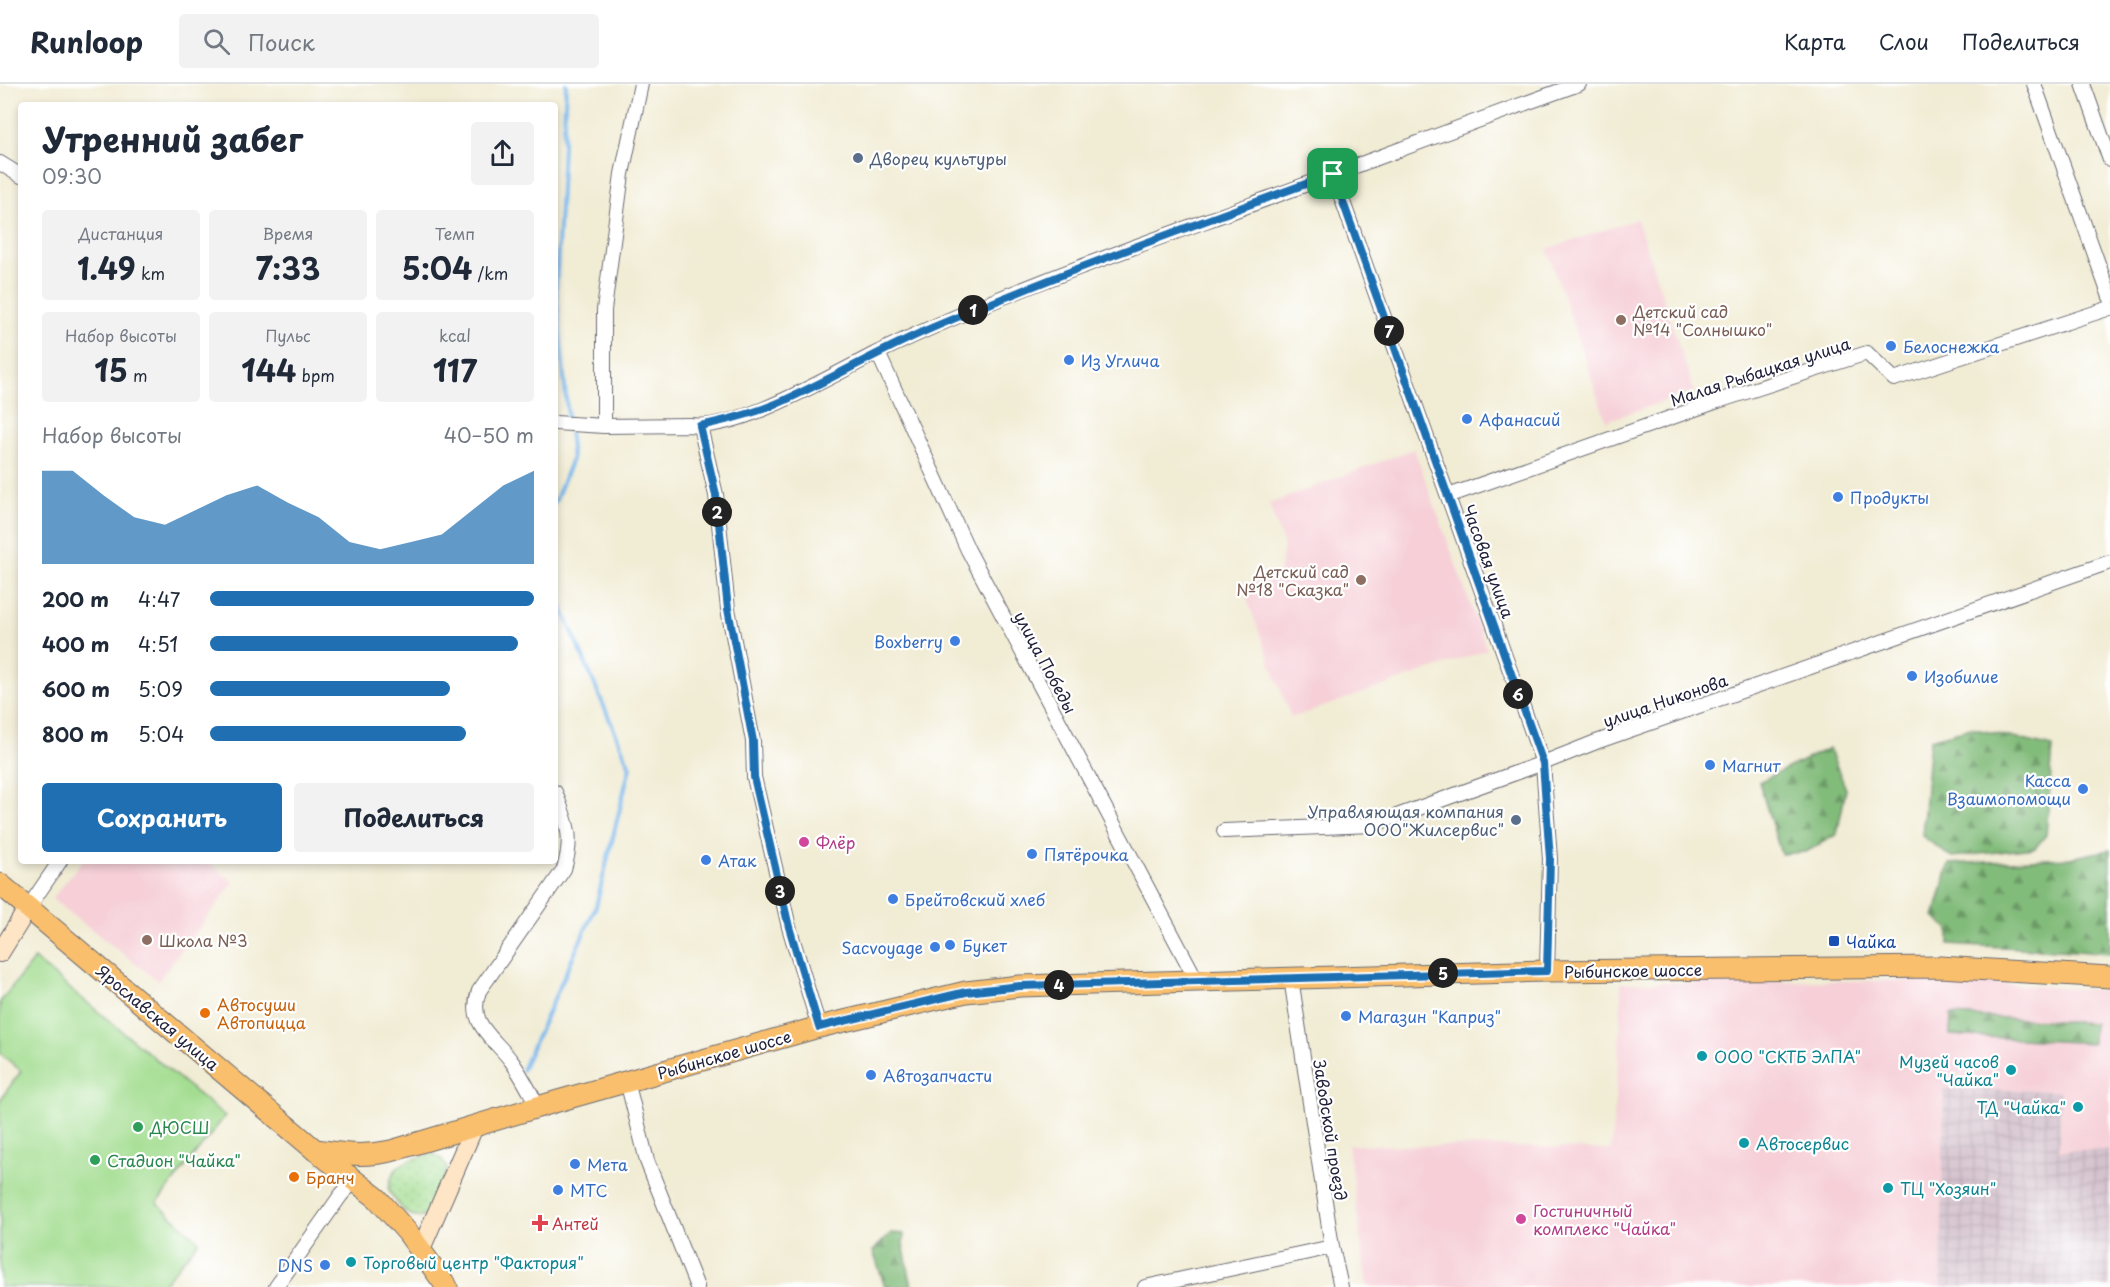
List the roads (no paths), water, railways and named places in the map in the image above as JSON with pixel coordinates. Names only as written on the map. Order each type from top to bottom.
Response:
[{"type":"main road","name":"Ярославская улица","points":[[0,884],[392,1213],[421,1249],[447,1287]]},
{"type":"main road","points":[[0,953],[28,908]]},
{"type":"main road","name":"Рыбинское шоссе","points":[[315,1149],[353,1156],[373,1155],[819,1027],[966,992],[1020,986],[1547,971],[1940,967],[2110,977]]},
{"type":"main road","points":[[421,1249],[474,1126]]},
{"type":"street","points":[[604,426],[604,310],[622,174],[641,84]]},
{"type":"street","points":[[558,423],[604,426],[690,424],[700,426],[732,419],[782,402],[878,353],[1011,295],[1153,240],[1579,84]]},
{"type":"street","points":[[2034,84],[2110,297]]},
{"type":"street","points":[[2083,84],[2110,160]]},
{"type":"street","points":[[0,163],[18,174]]},
{"type":"street","name":"Часовая улица","points":[[1333,174],[1543,763],[1550,859],[1547,971]]},
{"type":"street","name":"Малая Рыбацкая улица","points":[[1448,496],[1718,401],[1866,353],[1894,379],[2110,308]]},
{"type":"street","name":"улица Победы","points":[[878,353],[968,550],[1197,981]]},
{"type":"street","points":[[700,426],[716,495],[728,609],[753,741],[754,777],[789,927],[819,1027]]},
{"type":"street","name":"улица Никонова","points":[[1224,831],[1371,825],[1670,715],[2110,562]]},
{"type":"street","points":[[538,1107],[512,1062],[481,1026],[475,1009],[480,991],[564,869],[570,850],[570,832],[558,800]]},
{"type":"street","points":[[28,908],[58,864]]},
{"type":"street","name":"Заводской проезд","points":[[1291,978],[1332,1247],[1341,1287]]},
{"type":"street","points":[[627,1081],[646,1161],[697,1287]]},
{"type":"street","points":[[276,1287],[341,1195],[355,1180]]},
{"type":"street","points":[[1145,1287],[1332,1247]]},
{"type":"waterway","points":[[558,248],[566,84]]},
{"type":"waterway","points":[[558,311],[568,420]]},
{"type":"waterway","points":[[558,494],[572,459],[569,428]]},
{"type":"waterway","points":[[522,1070],[596,906],[630,767],[558,599]]},
{"type":"place","name":"Дворец культуры","points":[[858,158]]},
{"type":"place","name":"Детский сад №14 \"Солнышко\"","points":[[1621,320]]},
{"type":"place","name":"Белоснежка","points":[[1891,346]]},
{"type":"place","name":"Из Углича","points":[[1069,360]]},
{"type":"place","name":"Афанасий","points":[[1467,419]]},
{"type":"place","name":"Продукты","points":[[1838,497]]},
{"type":"place","name":"Детский сад №18 \"Сказка\"","points":[[1361,580]]},
{"type":"place","name":"Boxberry","points":[[955,641]]},
{"type":"place","name":"Изобилие","points":[[1912,676]]},
{"type":"place","name":"Магнит","points":[[1710,765]]},
{"type":"place","name":"Касса Взаимопомощи","points":[[2083,789]]},
{"type":"place","name":"Управляющая компания ООО\"Жилсервис\"","points":[[1516,820]]},
{"type":"place","name":"Флёр","points":[[804,842]]},
{"type":"place","name":"Пятёрочка","points":[[1032,854]]},
{"type":"place","name":"Атак","points":[[706,860]]},
{"type":"place","name":"Брейтовский хлеб","points":[[893,899]]},
{"type":"place","name":"Школа №3","points":[[147,940]]},
{"type":"place","name":"Чайка","points":[[1834,941]]},
{"type":"place","name":"Букет","points":[[950,945]]},
{"type":"place","name":"Sacvoyage","points":[[935,947]]},
{"type":"place","name":"Автосуши Автопицца","points":[[205,1013]]},
{"type":"place","name":"Магазин \"Каприз\"","points":[[1346,1016]]},
{"type":"place","name":"ООО \"СКТБ ЭлПА\"","points":[[1702,1056]]},
{"type":"place","name":"Музей часов \"Чайка\"","points":[[2011,1070]]},
{"type":"place","name":"Автозапчасти","points":[[871,1075]]},
{"type":"place","name":"ТД \"Чайка\"","points":[[2078,1107]]},
{"type":"place","name":"ДЮСШ","points":[[138,1127]]},
{"type":"place","name":"Автосервис","points":[[1744,1143]]},
{"type":"place","name":"Стадион \"Чайка\"","points":[[95,1160]]},
{"type":"place","name":"Мета","points":[[575,1164]]},
{"type":"place","name":"Бранч","points":[[294,1177]]},
{"type":"place","name":"ТЦ \"Хозяин\"","points":[[1888,1188]]},
{"type":"place","name":"МТС","points":[[558,1190]]},
{"type":"place","name":"Гостиничный комплекс \"Чайка\"","points":[[1521,1219]]},
{"type":"place","name":"Антей","points":[[540,1223]]},
{"type":"place","name":"Торговый центр \"Фактория\"","points":[[351,1262]]},
{"type":"place","name":"DNS","points":[[325,1265]]}]
